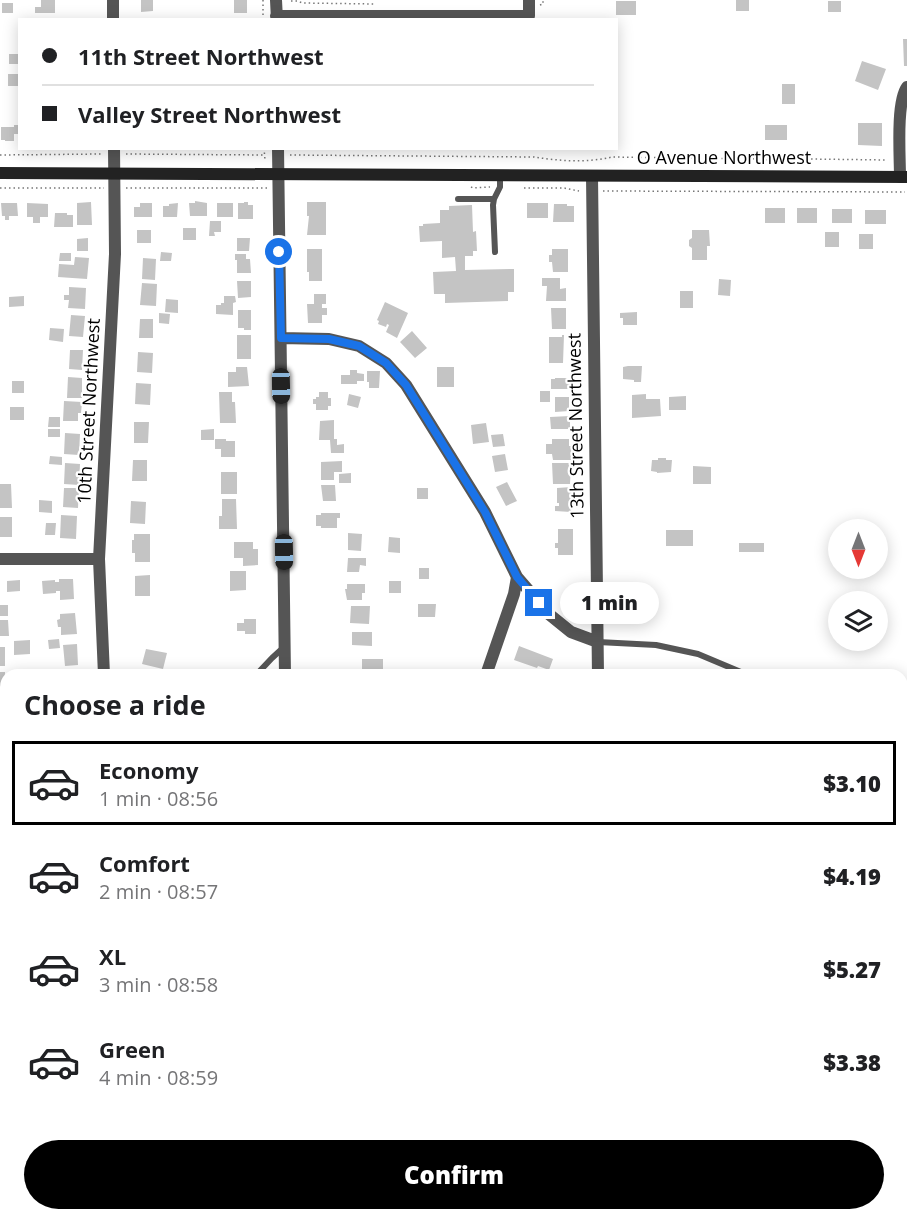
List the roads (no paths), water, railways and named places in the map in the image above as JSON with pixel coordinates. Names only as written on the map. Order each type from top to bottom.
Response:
[{"type":"street","points":[[113,0],[113,18]]},
{"type":"street","points":[[276,0],[277,18],[529,16],[534,2]]},
{"type":"street","points":[[903,177],[900,160],[901,103],[907,87]]},
{"type":"street","name":"10th Street Northwest","points":[[104,669],[99,559],[115,254],[114,174],[118,151]]},
{"type":"street","points":[[278,153],[285,669]]},
{"type":"street","name":"O Avenue Northwest","points":[[0,173],[903,177]]},
{"type":"street","name":"13th Street Northwest","points":[[592,176],[598,669]]},
{"type":"street","points":[[281,338],[329,339],[359,346],[386,363],[406,385],[485,512],[517,577],[550,615],[572,632],[598,642]]},
{"type":"street","points":[[0,559],[99,559]]},
{"type":"street","points":[[488,669],[514,594],[517,577]]},
{"type":"lane","points":[[495,252],[493,205],[500,187],[500,175]]},
{"type":"lane","points":[[458,200],[495,199]]},
{"type":"lane","points":[[598,642],[656,645],[698,654],[734,669]]},
{"type":"lane","points":[[262,669],[285,646]]}]
